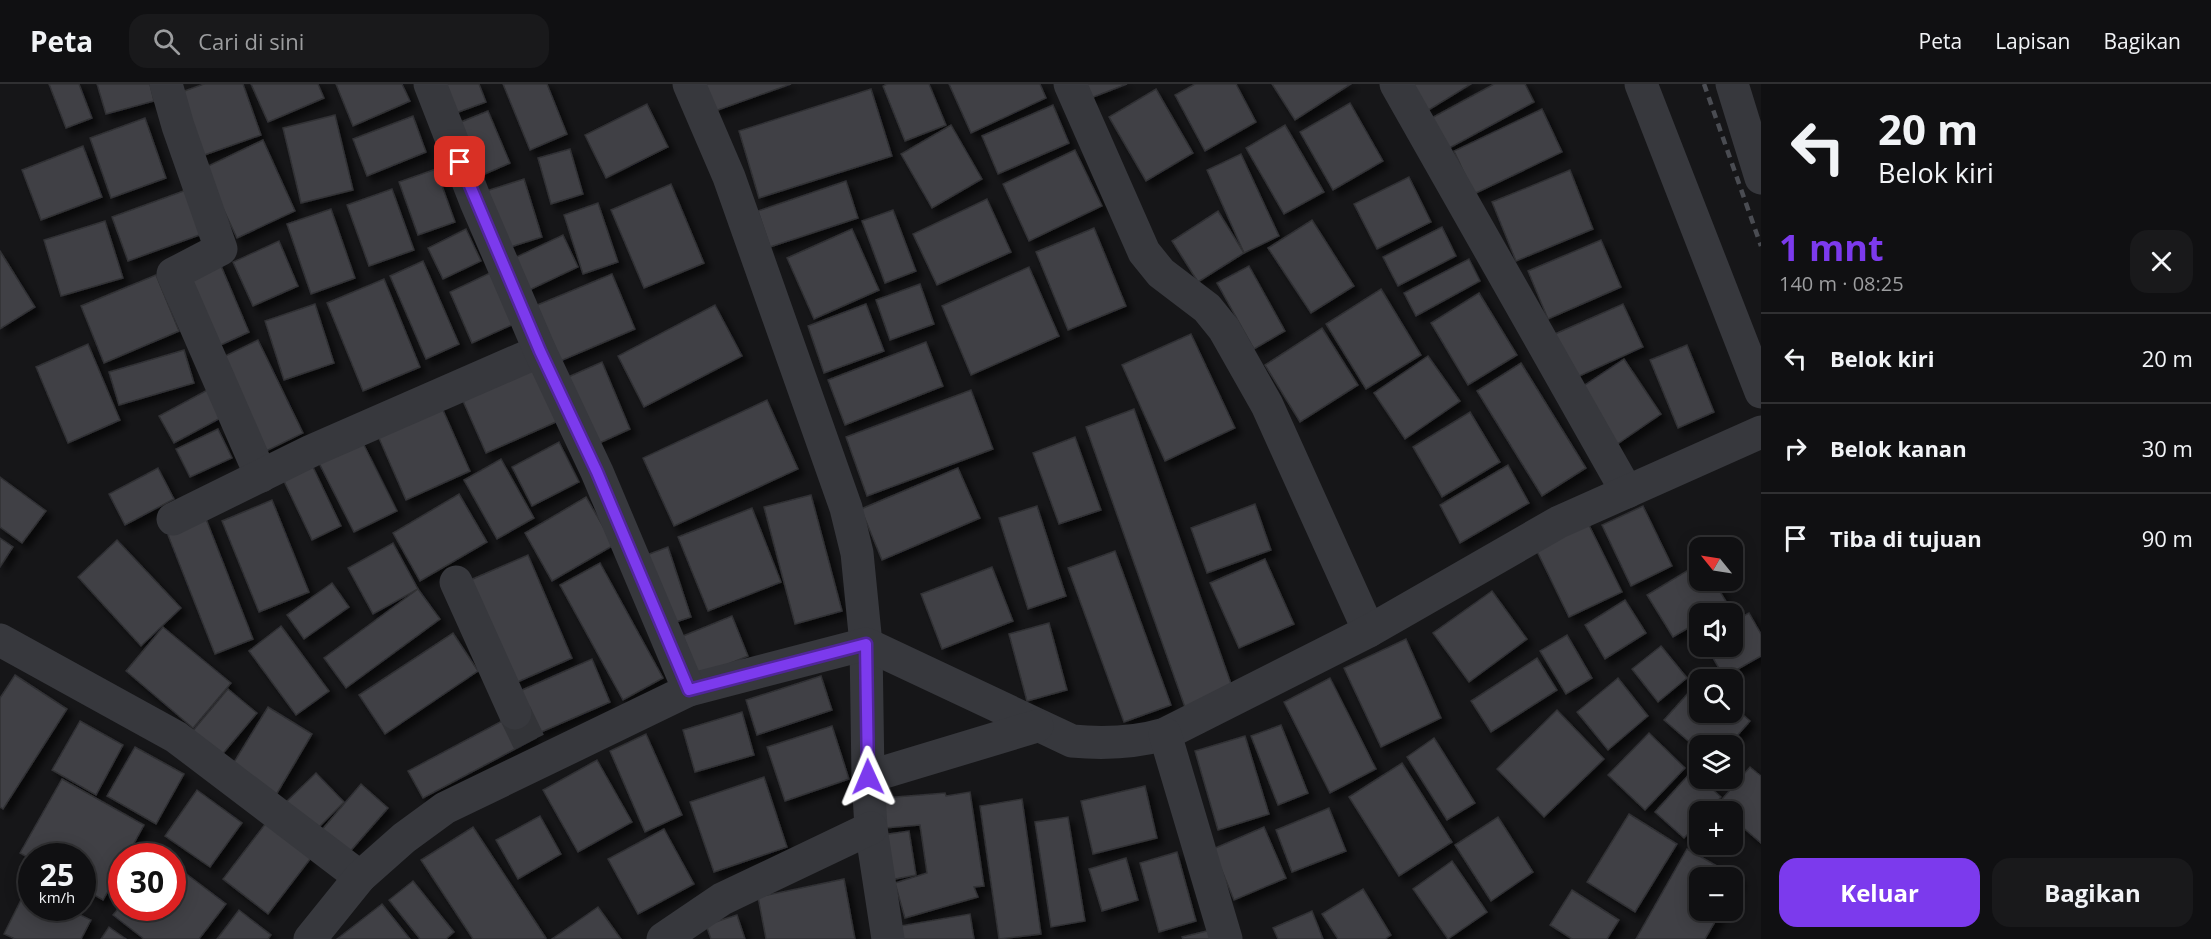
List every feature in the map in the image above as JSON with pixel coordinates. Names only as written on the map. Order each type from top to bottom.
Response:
[{"type":"street","points":[[166,84],[220,249],[173,274],[261,476]]},
{"type":"street","points":[[430,84],[476,202],[540,351],[597,472],[689,690]]},
{"type":"street","points":[[689,84],[729,177],[846,508],[857,553],[866,644],[871,828],[888,939]]},
{"type":"street","points":[[1070,84],[1144,252],[1161,273],[1207,308],[1224,329],[1267,405],[1369,631]]},
{"type":"street","points":[[1396,84],[1626,492]]},
{"type":"street","points":[[1641,84],[1761,392]]},
{"type":"street","points":[[1732,84],[1761,178]]},
{"type":"street","points":[[173,519],[311,452],[540,351]]},
{"type":"street","points":[[310,939],[360,877],[404,838],[445,808],[534,752],[689,690],[866,644],[1072,741],[1102,743],[1144,740],[1165,734],[1369,631],[1559,522],[1761,432]]},
{"type":"street","points":[[456,582],[515,713]]},
{"type":"street","points":[[0,640],[176,737],[360,877]]},
{"type":"street","points":[[868,777],[1037,726]]},
{"type":"street","points":[[1165,734],[1226,939]]},
{"type":"street","points":[[663,939],[722,899],[871,828]]},
{"type":"building","points":[[49,84],[79,84],[92,118],[66,128]]},
{"type":"building","points":[[97,84],[150,84],[154,101],[106,114]]},
{"type":"building","points":[[204,84],[243,84],[261,135],[196,158],[173,95]]},
{"type":"building","points":[[251,84],[318,84],[324,98],[268,122]]},
{"type":"building","points":[[336,84],[402,84],[410,101],[353,126]]},
{"type":"building","points":[[441,84],[479,84],[486,102],[453,114]]},
{"type":"building","points":[[503,84],[547,84],[567,134],[530,150]]},
{"type":"building","points":[[705,84],[791,84],[715,111]]},
{"type":"building","points":[[887,84],[929,84],[946,125],[905,141],[883,86]]},
{"type":"building","points":[[949,84],[1040,84],[1046,98],[971,133]]},
{"type":"building","points":[[1077,84],[1127,84],[1083,101]]},
{"type":"building","points":[[1195,84],[1236,84],[1256,122],[1205,151],[1175,95]]},
{"type":"building","points":[[1272,84],[1351,84],[1295,120]]},
{"type":"building","points":[[1410,84],[1471,84],[1427,111]]},
{"type":"building","points":[[1494,84],[1525,84],[1534,102],[1442,152],[1426,121]]},
{"type":"building","points":[[871,89],[892,156],[759,198],[739,131]]},
{"type":"building","points":[[1156,89],[1193,153],[1146,181],[1109,117]]},
{"type":"building","points":[[1350,103],[1383,161],[1333,190],[1300,132]]},
{"type":"building","points":[[647,104],[668,147],[606,178],[585,135]]},
{"type":"building","points":[[1053,105],[1069,143],[998,174],[982,136]]},
{"type":"building","points":[[1542,109],[1562,152],[1474,194],[1454,151]]},
{"type":"building","points":[[488,111],[510,163],[478,177],[456,124]]},
{"type":"building","points":[[335,115],[353,190],[301,203],[283,128]]},
{"type":"building","points":[[413,116],[426,152],[367,176],[353,139]]},
{"type":"building","points":[[145,118],[166,178],[111,198],[90,138]]},
{"type":"building","points":[[951,125],[982,179],[932,208],[901,154]]},
{"type":"building","points":[[1285,125],[1324,192],[1284,214],[1246,148]]},
{"type":"building","points":[[263,140],[295,211],[237,238],[204,168]]},
{"type":"building","points":[[83,146],[102,197],[41,220],[22,170]]},
{"type":"building","points":[[570,149],[583,194],[551,204],[538,158]]},
{"type":"building","points":[[1075,150],[1102,206],[1029,241],[1003,184]]},
{"type":"building","points":[[1241,154],[1279,236],[1244,253],[1207,170]]},
{"type":"building","points":[[436,169],[455,222],[418,235],[399,182]]},
{"type":"building","points":[[1570,170],[1593,229],[1516,261],[1492,202]]},
{"type":"building","points":[[1409,177],[1431,222],[1377,249],[1354,204]]},
{"type":"building","points":[[524,179],[542,237],[501,250],[483,192]]},
{"type":"building","points":[[846,181],[858,218],[770,247],[758,211]]},
{"type":"building","points":[[671,184],[704,263],[644,288],[611,210]]},
{"type":"building","points":[[189,189],[205,233],[128,261],[112,217]]},
{"type":"building","points":[[392,189],[414,250],[369,266],[347,205]]},
{"type":"building","points":[[987,199],[1011,252],[937,285],[913,234]]},
{"type":"building","points":[[598,203],[618,262],[583,274],[564,215]]},
{"type":"building","points":[[331,209],[355,278],[311,294],[287,224]]},
{"type":"building","points":[[893,210],[916,271],[885,283],[862,221]]},
{"type":"building","points":[[1218,211],[1244,253],[1198,282],[1172,241]]},
{"type":"building","points":[[1312,220],[1354,286],[1311,313],[1268,248]]},
{"type":"building","points":[[105,221],[123,278],[61,296],[44,240]]},
{"type":"building","points":[[1442,227],[1456,256],[1398,286],[1383,257]]},
{"type":"building","points":[[1094,228],[1126,306],[1068,330],[1036,252]]},
{"type":"building","points":[[466,229],[481,261],[443,279],[428,248]]},
{"type":"building","points":[[852,229],[879,290],[814,319],[787,258]]},
{"type":"building","points":[[563,235],[578,267],[523,293],[508,261]]},
{"type":"building","points":[[1601,240],[1621,287],[1548,319],[1528,271]]},
{"type":"building","points":[[279,241],[298,286],[253,306],[233,262]]},
{"type":"building","points":[[0,251],[35,307],[0,329]]},
{"type":"building","points":[[1469,259],[1480,281],[1416,316],[1404,293]]},
{"type":"building","points":[[219,261],[249,332],[212,349],[182,277]]},
{"type":"building","points":[[423,261],[459,344],[426,359],[390,276]]},
{"type":"building","points":[[1249,266],[1285,331],[1254,349],[1217,283]]},
{"type":"building","points":[[1029,267],[1059,336],[971,375],[942,306]]},
{"type":"building","points":[[490,273],[514,324],[472,343],[450,292]]},
{"type":"building","points":[[612,274],[635,329],[558,362],[535,306]]},
{"type":"building","points":[[156,275],[179,331],[104,363],[81,306]]},
{"type":"building","points":[[384,279],[420,367],[363,391],[327,303]]},
{"type":"building","points":[[920,284],[934,324],[890,340],[876,300]]},
{"type":"building","points":[[1381,289],[1421,355],[1366,389],[1326,324]]},
{"type":"building","points":[[1479,293],[1517,355],[1468,385],[1431,323]]},
{"type":"building","points":[[315,304],[334,363],[284,380],[265,321]]},
{"type":"building","points":[[866,304],[884,351],[824,373],[808,326]]},
{"type":"building","points":[[1623,304],[1643,347],[1575,378],[1555,334]]},
{"type":"building","points":[[715,305],[742,356],[644,407],[618,356]]},
{"type":"building","points":[[1322,328],[1358,385],[1300,422],[1265,365]]},
{"type":"building","points":[[1191,334],[1235,428],[1165,461],[1122,365]]},
{"type":"building","points":[[258,340],[303,433],[260,454],[215,361]]},
{"type":"building","points":[[926,342],[943,386],[845,425],[828,380]]},
{"type":"building","points":[[88,344],[120,420],[68,443],[36,367]]},
{"type":"building","points":[[1687,345],[1714,412],[1678,428],[1650,360]]},
{"type":"building","points":[[184,350],[194,383],[119,405],[109,372]]},
{"type":"building","points":[[1428,356],[1460,401],[1405,439],[1374,393]]},
{"type":"building","points":[[1624,359],[1661,414],[1613,447],[1576,391]]},
{"type":"building","points":[[531,360],[558,421],[486,453],[459,392]]},
{"type":"building","points":[[602,362],[630,429],[595,445],[566,378]]},
{"type":"building","points":[[1521,363],[1586,468],[1542,496],[1477,391]]},
{"type":"building","points":[[213,387],[228,414],[174,443],[159,416]]},
{"type":"building","points":[[971,390],[993,449],[867,496],[846,437]]},
{"type":"building","points":[[767,400],[798,469],[674,526],[643,458]]},
{"type":"building","points":[[439,401],[470,471],[406,500],[375,429]]},
{"type":"building","points":[[1134,409],[1234,692],[1186,710],[1086,427]]},
{"type":"building","points":[[1470,412],[1500,462],[1442,497],[1413,447]]},
{"type":"building","points":[[218,429],[232,458],[190,477],[176,449]]},
{"type":"building","points":[[1075,437],[1101,510],[1059,524],[1033,453]]},
{"type":"building","points":[[361,439],[397,511],[354,532],[318,461]]},
{"type":"building","points":[[559,442],[579,482],[532,506],[512,467]]},
{"type":"building","points":[[501,459],[534,518],[497,539],[464,480]]},
{"type":"building","points":[[312,465],[341,526],[312,540],[283,479]]},
{"type":"building","points":[[1508,465],[1529,503],[1460,543],[1440,505]]},
{"type":"building","points":[[158,468],[174,499],[125,525],[109,494]]},
{"type":"building","points":[[958,468],[980,518],[882,560],[861,509]]},
{"type":"building","points":[[0,477],[46,511],[22,543],[0,527]]},
{"type":"building","points":[[459,494],[487,542],[420,581],[393,533]]},
{"type":"building","points":[[811,495],[842,611],[795,624],[764,507]]},
{"type":"building","points":[[586,497],[614,545],[552,581],[525,533]]},
{"type":"building","points":[[272,500],[309,592],[259,612],[222,521]]},
{"type":"building","points":[[1255,504],[1271,550],[1207,573],[1191,528]]},
{"type":"building","points":[[1037,506],[1066,596],[1028,609],[999,518]]},
{"type":"building","points":[[1643,506],[1672,566],[1631,586],[1602,525]]},
{"type":"building","points":[[752,508],[781,582],[708,611],[678,537]]},
{"type":"building","points":[[206,519],[253,639],[215,654],[168,535]]},
{"type":"building","points":[[1587,521],[1622,592],[1569,617],[1535,547]]},
{"type":"building","points":[[0,538],[13,547],[0,567]]},
{"type":"building","points":[[117,540],[181,608],[141,646],[78,577]]},
{"type":"building","points":[[393,543],[418,589],[373,614],[348,568]]},
{"type":"building","points":[[668,547],[691,617],[667,625],[644,556]]},
{"type":"building","points":[[1115,551],[1171,705],[1124,722],[1068,568]]},
{"type":"building","points":[[528,555],[572,658],[513,684],[468,581]]},
{"type":"building","points":[[1265,559],[1294,624],[1239,648],[1210,583]]},
{"type":"building","points":[[600,563],[663,678],[623,700],[560,585]]},
{"type":"building","points":[[992,567],[1013,621],[942,649],[921,594]]},
{"type":"building","points":[[1689,570],[1689,591],[1720,591],[1727,603],[1689,603],[1689,628],[1673,637],[1647,595]]},
{"type":"building","points":[[332,583],[349,607],[304,639],[287,615]]},
{"type":"building","points":[[418,589],[440,619],[346,688],[324,658]]},
{"type":"building","points":[[1492,591],[1527,639],[1469,682],[1433,633]]},
{"type":"building","points":[[1625,600],[1646,633],[1605,659],[1585,625]]},
{"type":"building","points":[[1749,613],[1761,634],[1761,656],[1738,669],[1719,669],[1712,657],[1743,657],[1743,616]]},
{"type":"building","points":[[732,616],[748,656],[699,676],[683,636]]},
{"type":"building","points":[[1049,623],[1067,690],[1027,701],[1009,634]]},
{"type":"building","points":[[281,626],[329,691],[296,715],[249,651]]},
{"type":"building","points":[[163,627],[231,683],[193,728],[126,671]]},
{"type":"building","points":[[453,633],[478,671],[385,734],[359,695]]},
{"type":"building","points":[[1567,635],[1592,678],[1566,694],[1540,651]]},
{"type":"building","points":[[1406,639],[1441,718],[1381,747],[1344,668]]},
{"type":"building","points":[[1661,646],[1687,678],[1658,702],[1632,669]]},
{"type":"building","points":[[1537,658],[1557,690],[1491,732],[1471,701]]},
{"type":"building","points":[[592,659],[610,702],[539,733],[520,691]]},
{"type":"building","points":[[15,675],[67,709],[3,809],[0,807],[0,698]]},
{"type":"building","points":[[821,676],[832,710],[757,735],[746,700]]},
{"type":"building","points":[[1330,678],[1376,769],[1330,793],[1284,702]]},
{"type":"building","points":[[1618,678],[1648,716],[1608,750],[1577,712]]},
{"type":"building","points":[[228,689],[257,713],[220,757],[191,733]]},
{"type":"building","points":[[1689,692],[1689,723],[1743,723],[1743,715],[1750,721],[1738,735],[1689,735],[1689,742],[1664,720]]},
{"type":"building","points":[[268,707],[312,734],[273,800],[228,772]]},
{"type":"building","points":[[1557,710],[1604,759],[1544,817],[1497,769]]},
{"type":"building","points":[[521,711],[536,738],[423,798],[408,771]]},
{"type":"building","points":[[742,712],[754,755],[695,772],[683,730]]},
{"type":"building","points":[[80,721],[123,745],[96,795],[52,770]]},
{"type":"building","points":[[1281,725],[1308,793],[1278,805],[1251,736]]},
{"type":"building","points":[[832,726],[849,779],[785,801],[767,747]]},
{"type":"building","points":[[1649,733],[1685,768],[1645,810],[1608,775]]},
{"type":"building","points":[[646,734],[682,815],[645,832],[610,751]]},
{"type":"building","points":[[1245,736],[1269,814],[1218,830],[1195,751]]},
{"type":"building","points":[[1434,738],[1475,803],[1447,820],[1407,757]]},
{"type":"building","points":[[135,747],[184,774],[156,824],[107,796]]},
{"type":"building","points":[[597,760],[632,822],[578,852],[543,790]]},
{"type":"building","points":[[1402,763],[1452,842],[1399,876],[1349,797]]},
{"type":"building","points":[[1750,767],[1761,776],[1761,843],[1743,827],[1743,801],[1720,801],[1731,789],[1743,789],[1743,775]]},
{"type":"building","points":[[316,773],[344,802],[312,834],[283,805]]},
{"type":"building","points":[[1689,774],[1689,789],[1712,789],[1721,797],[1718,801],[1689,801],[1689,833],[1684,838],[1655,812]]},
{"type":"building","points":[[764,777],[787,847],[714,872],[690,802]]},
{"type":"building","points":[[62,779],[144,825],[134,843],[108,843],[108,891],[103,900],[96,896],[96,843],[26,843]]},
{"type":"building","points":[[361,784],[388,808],[347,855],[320,832]]},
{"type":"building","points":[[1145,786],[1157,838],[1093,854],[1081,801]]},
{"type":"building","points":[[197,790],[242,823],[210,867],[186,850],[186,843],[175,843],[165,836]]},
{"type":"building","points":[[970,792],[984,886],[974,887],[978,897],[905,918],[895,883],[927,873],[920,825],[885,828],[883,798],[945,793],[946,796]]},
{"type":"building","points":[[1022,799],[1041,934],[999,939],[980,806]]},
{"type":"building","points":[[1329,808],[1346,851],[1292,872],[1276,830]]},
{"type":"building","points":[[1629,814],[1677,844],[1635,912],[1587,882]]},
{"type":"building","points":[[540,816],[561,854],[518,879],[496,840]]},
{"type":"building","points":[[1068,817],[1085,921],[1051,927],[1035,822]]},
{"type":"building","points":[[1498,817],[1533,872],[1491,901],[1455,845]]},
{"type":"building","points":[[266,823],[311,858],[268,914],[223,879]]},
{"type":"building","points":[[473,827],[546,938],[473,939],[421,860]]},
{"type":"building","points":[[1264,827],[1286,878],[1234,900],[1213,849]]},
{"type":"building","points":[[664,829],[694,884],[638,914],[608,859]]},
{"type":"building","points":[[909,831],[916,875],[890,880],[882,835]]},
{"type":"building","points":[[1687,849],[1689,855],[1698,855],[1719,867],[1689,867],[1689,921],[1716,921],[1705,939],[1636,939]]},
{"type":"building","points":[[1177,852],[1196,921],[1159,932],[1140,863]]},
{"type":"building","points":[[1126,858],[1138,900],[1102,911],[1089,869]]},
{"type":"building","points":[[1452,861],[1487,912],[1448,939],[1413,889]]},
{"type":"building","points":[[186,874],[226,904],[199,939],[144,939],[121,921],[186,921]]},
{"type":"building","points":[[844,879],[855,939],[766,939],[758,897]]},
{"type":"building","points":[[413,881],[454,932],[446,939],[420,939],[389,900]]},
{"type":"building","points":[[1363,889],[1391,935],[1385,939],[1338,939],[1322,914]]},
{"type":"building","points":[[1572,890],[1619,920],[1607,939],[1572,939],[1550,925]]},
{"type":"building","points":[[382,904],[410,939],[337,939]]},
{"type":"building","points":[[18,906],[18,921],[90,921],[81,939],[15,939],[4,934]]},
{"type":"building","points":[[598,907],[621,939],[552,939]]},
{"type":"building","points":[[239,910],[271,935],[268,939],[217,939]]},
{"type":"building","points":[[1312,911],[1323,939],[1278,939],[1273,928]]},
{"type":"building","points":[[970,914],[974,939],[902,939],[900,926]]},
{"type":"building","points":[[737,915],[745,939],[711,939],[706,925]]},
{"type":"building","points":[[109,927],[126,939],[101,939]]},
{"type":"building","points":[[1211,930],[1213,939],[1183,939],[1182,937]]},
{"type":"tunnel","points":[[515,713],[529,742]]},
{"type":"railway","points":[[1704,84],[1761,246]]},
{"type":"route","points":[[460,162],[540,351],[597,472],[689,690],[866,644],[868,777]]}]
